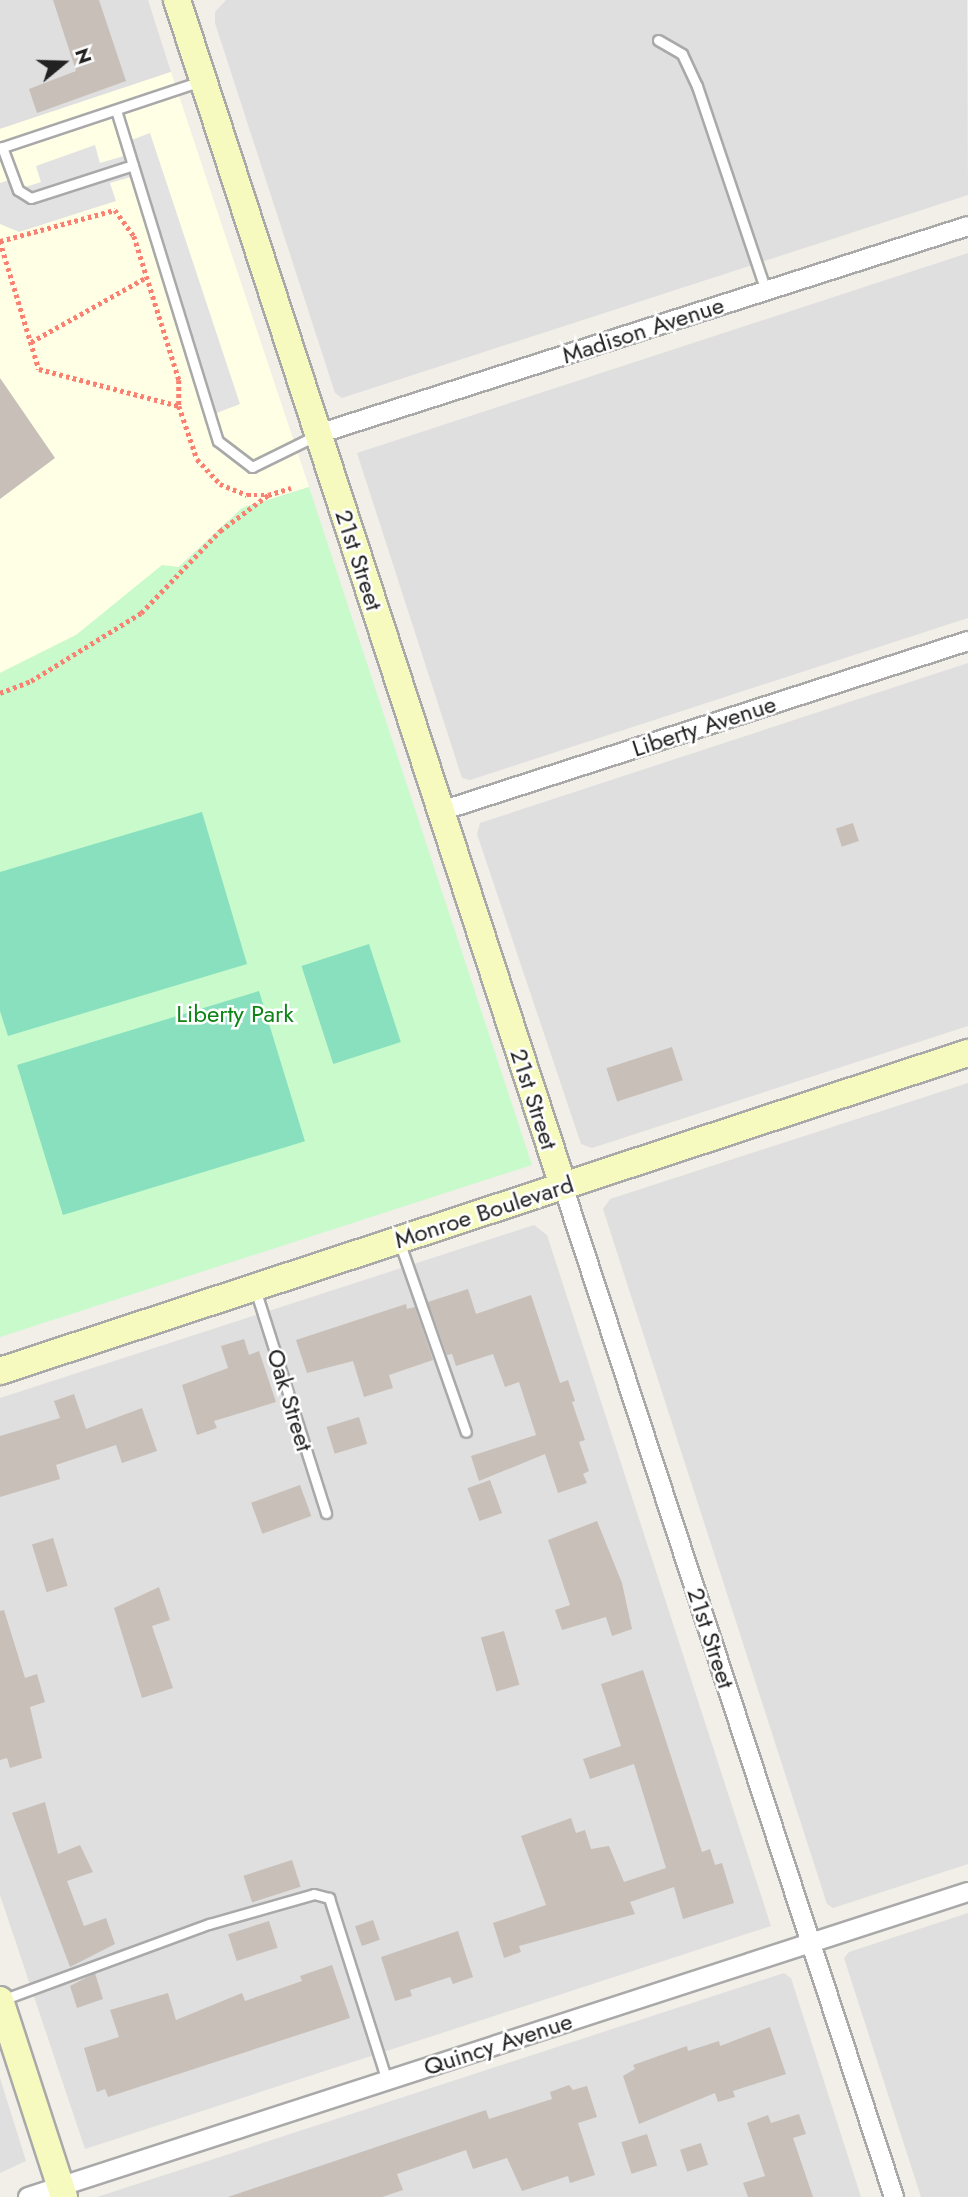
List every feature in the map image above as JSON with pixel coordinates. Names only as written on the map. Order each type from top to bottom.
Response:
[{"type":"street","name":"21st Street","points":[[177,0],[894,2197]]},
{"type":"street","name":"Madison Avenue","points":[[318,434],[968,226]]},
{"type":"street","name":"Liberty Avenue","points":[[441,811],[968,641]]},
{"type":"street","name":"Monroe Boulevard","points":[[0,1370],[968,1053]]},
{"type":"street","name":"Quincy Avenue","points":[[28,2197],[62,2192],[387,2081],[968,1892]]},
{"type":"street","points":[[0,2000],[62,2192]]},
{"type":"lane","points":[[658,40],[682,54],[697,86],[765,291]]},
{"type":"lane","points":[[133,165],[31,198],[18,190],[1,147],[203,81]]},
{"type":"lane","points":[[116,110],[218,441],[252,467],[318,434]]},
{"type":"lane","points":[[398,1240],[466,1432]]},
{"type":"lane","name":"Oak Street","points":[[255,1287],[326,1513]]},
{"type":"lane","points":[[0,2000],[209,1924],[314,1894],[330,1898],[387,2081]]},
{"type":"path","points":[[179,406],[39,369],[0,241],[112,207],[134,236],[179,380],[179,406],[205,472],[247,495],[268,495],[290,488]]},
{"type":"path","points":[[31,342],[147,277]]},
{"type":"path","points":[[0,692],[31,681],[141,613],[220,531],[268,495]]},
{"type":"shaded area","points":[[0,0],[148,0],[171,72],[0,129]]},
{"type":"shaded area","points":[[226,0],[967,0],[968,195],[342,398],[335,393],[215,23],[215,12]]},
{"type":"shaded area","points":[[171,72],[309,487],[242,508],[178,567],[76,635],[0,673],[0,129]]},
{"type":"shaded area","points":[[150,133],[240,404],[214,414],[134,176],[110,183],[116,201],[19,232],[0,224],[0,183],[9,180],[13,191],[41,182],[36,166],[95,145],[100,163],[124,156],[121,144]]},
{"type":"shaded area","points":[[968,253],[968,618],[470,780],[462,778],[357,453]]},
{"type":"shaded area","points":[[968,663],[968,1026],[592,1148],[581,1144],[477,834],[480,823]]},
{"type":"shaded area","points":[[968,1083],[968,1864],[833,1908],[827,1904],[603,1209],[610,1199]]},
{"type":"shaded area","points":[[534,1225],[547,1235],[771,1926],[85,2149],[0,1895],[0,1398]]},
{"type":"shaded area","points":[[968,1913],[968,2197],[921,2197],[844,1958],[849,1952]]},
{"type":"shaded area","points":[[784,1973],[791,1978],[861,2197],[97,2197]]},
{"type":"shaded area","points":[[0,2078],[26,2161],[0,2173]]},
{"type":"green space","name":"Liberty Park","points":[[309,487],[532,1165],[0,1337],[0,673],[76,635],[162,565],[179,567],[242,508]]},
{"type":"green space","points":[[202,812],[247,964],[8,1036],[0,1011],[0,872]]},
{"type":"green space","points":[[369,944],[401,1042],[333,1064],[301,966]]},
{"type":"green space","points":[[259,991],[305,1141],[63,1215],[17,1065]]},
{"type":"building","points":[[53,0],[99,0],[126,81],[37,113],[29,89],[76,71]]},
{"type":"building","points":[[0,378],[55,458],[0,499]]},
{"type":"building","points":[[853,823],[859,841],[842,847],[836,829]]},
{"type":"building","points":[[672,1047],[683,1080],[617,1102],[606,1068]]},
{"type":"building","points":[[468,1289],[476,1314],[531,1295],[560,1383],[568,1380],[575,1401],[572,1402],[585,1440],[579,1442],[589,1471],[583,1474],[587,1483],[558,1493],[545,1454],[479,1481],[471,1456],[536,1435],[519,1382],[505,1387],[493,1354],[456,1366],[452,1354],[447,1355],[428,1302]]},
{"type":"building","points":[[406,1304],[407,1309],[415,1307],[433,1360],[389,1375],[393,1388],[364,1397],[353,1361],[307,1373],[296,1340]]},
{"type":"building","points":[[244,1339],[249,1355],[259,1351],[276,1402],[214,1421],[217,1428],[197,1435],[182,1385],[228,1368],[221,1346]]},
{"type":"building","points":[[74,1394],[86,1429],[142,1408],[157,1451],[122,1463],[116,1445],[56,1465],[60,1479],[0,1497],[0,1436],[60,1418],[54,1401]]},
{"type":"building","points":[[359,1417],[367,1444],[335,1454],[326,1427]]},
{"type":"building","points":[[490,1480],[502,1513],[479,1521],[467,1488]]},
{"type":"building","points":[[300,1485],[311,1516],[262,1534],[251,1503]]},
{"type":"building","points":[[597,1521],[622,1583],[632,1629],[612,1636],[606,1617],[562,1630],[555,1610],[570,1605],[548,1540]]},
{"type":"building","points":[[53,1538],[68,1586],[47,1592],[32,1544]]},
{"type":"building","points":[[159,1587],[170,1620],[152,1626],[173,1688],[142,1698],[114,1608]]},
{"type":"building","points":[[4,1610],[25,1678],[37,1674],[45,1702],[30,1707],[42,1758],[10,1768],[7,1758],[0,1760],[0,1611]]},
{"type":"building","points":[[504,1631],[519,1685],[496,1691],[481,1638]]},
{"type":"building","points":[[643,1670],[702,1852],[710,1849],[715,1865],[722,1863],[734,1903],[683,1919],[674,1887],[630,1902],[635,1914],[519,1946],[521,1952],[504,1958],[493,1923],[546,1905],[521,1836],[571,1818],[576,1833],[585,1830],[591,1849],[609,1846],[624,1882],[666,1868],[634,1764],[590,1779],[583,1759],[621,1746],[601,1684]]},
{"type":"building","points":[[45,1802],[58,1854],[80,1845],[93,1872],[67,1881],[84,1926],[106,1918],[115,1944],[70,1967],[12,1813]]},
{"type":"building","points":[[292,1860],[301,1887],[252,1902],[243,1876]]},
{"type":"building","points":[[373,1920],[380,1940],[362,1946],[355,1926]]},
{"type":"building","points":[[269,1921],[278,1948],[237,1961],[228,1934]]},
{"type":"building","points":[[458,1931],[473,1977],[453,1984],[450,1977],[410,1990],[412,1996],[395,2001],[381,1957]]},
{"type":"building","points":[[332,1965],[350,2018],[108,2097],[105,2089],[97,2092],[84,2048],[119,2037],[110,2010],[168,1993],[176,2020],[242,1993],[245,2001],[302,1981],[300,1976]]},
{"type":"building","points":[[95,1973],[103,1999],[77,2008],[70,1986]]},
{"type":"building","points":[[770,2027],[786,2074],[733,2091],[735,2097],[718,2102],[715,2093],[639,2124],[623,2076],[635,2069],[633,2065],[687,2046],[688,2051],[719,2041],[720,2046]]},
{"type":"building","points":[[569,2085],[573,2090],[587,2086],[597,2117],[578,2123],[595,2175],[570,2183],[568,2176],[522,2191],[507,2158],[473,2169],[466,2150],[397,2174],[403,2190],[382,2197],[228,2197],[486,2110],[489,2119],[552,2099],[550,2092]]},
{"type":"building","points":[[799,2114],[806,2134],[793,2138],[813,2197],[748,2197],[743,2183],[765,2176],[747,2123],[768,2115],[771,2123]]},
{"type":"building","points":[[647,2134],[657,2165],[632,2174],[621,2142]]},
{"type":"building","points":[[701,2143],[708,2165],[687,2172],[680,2150]]}]
